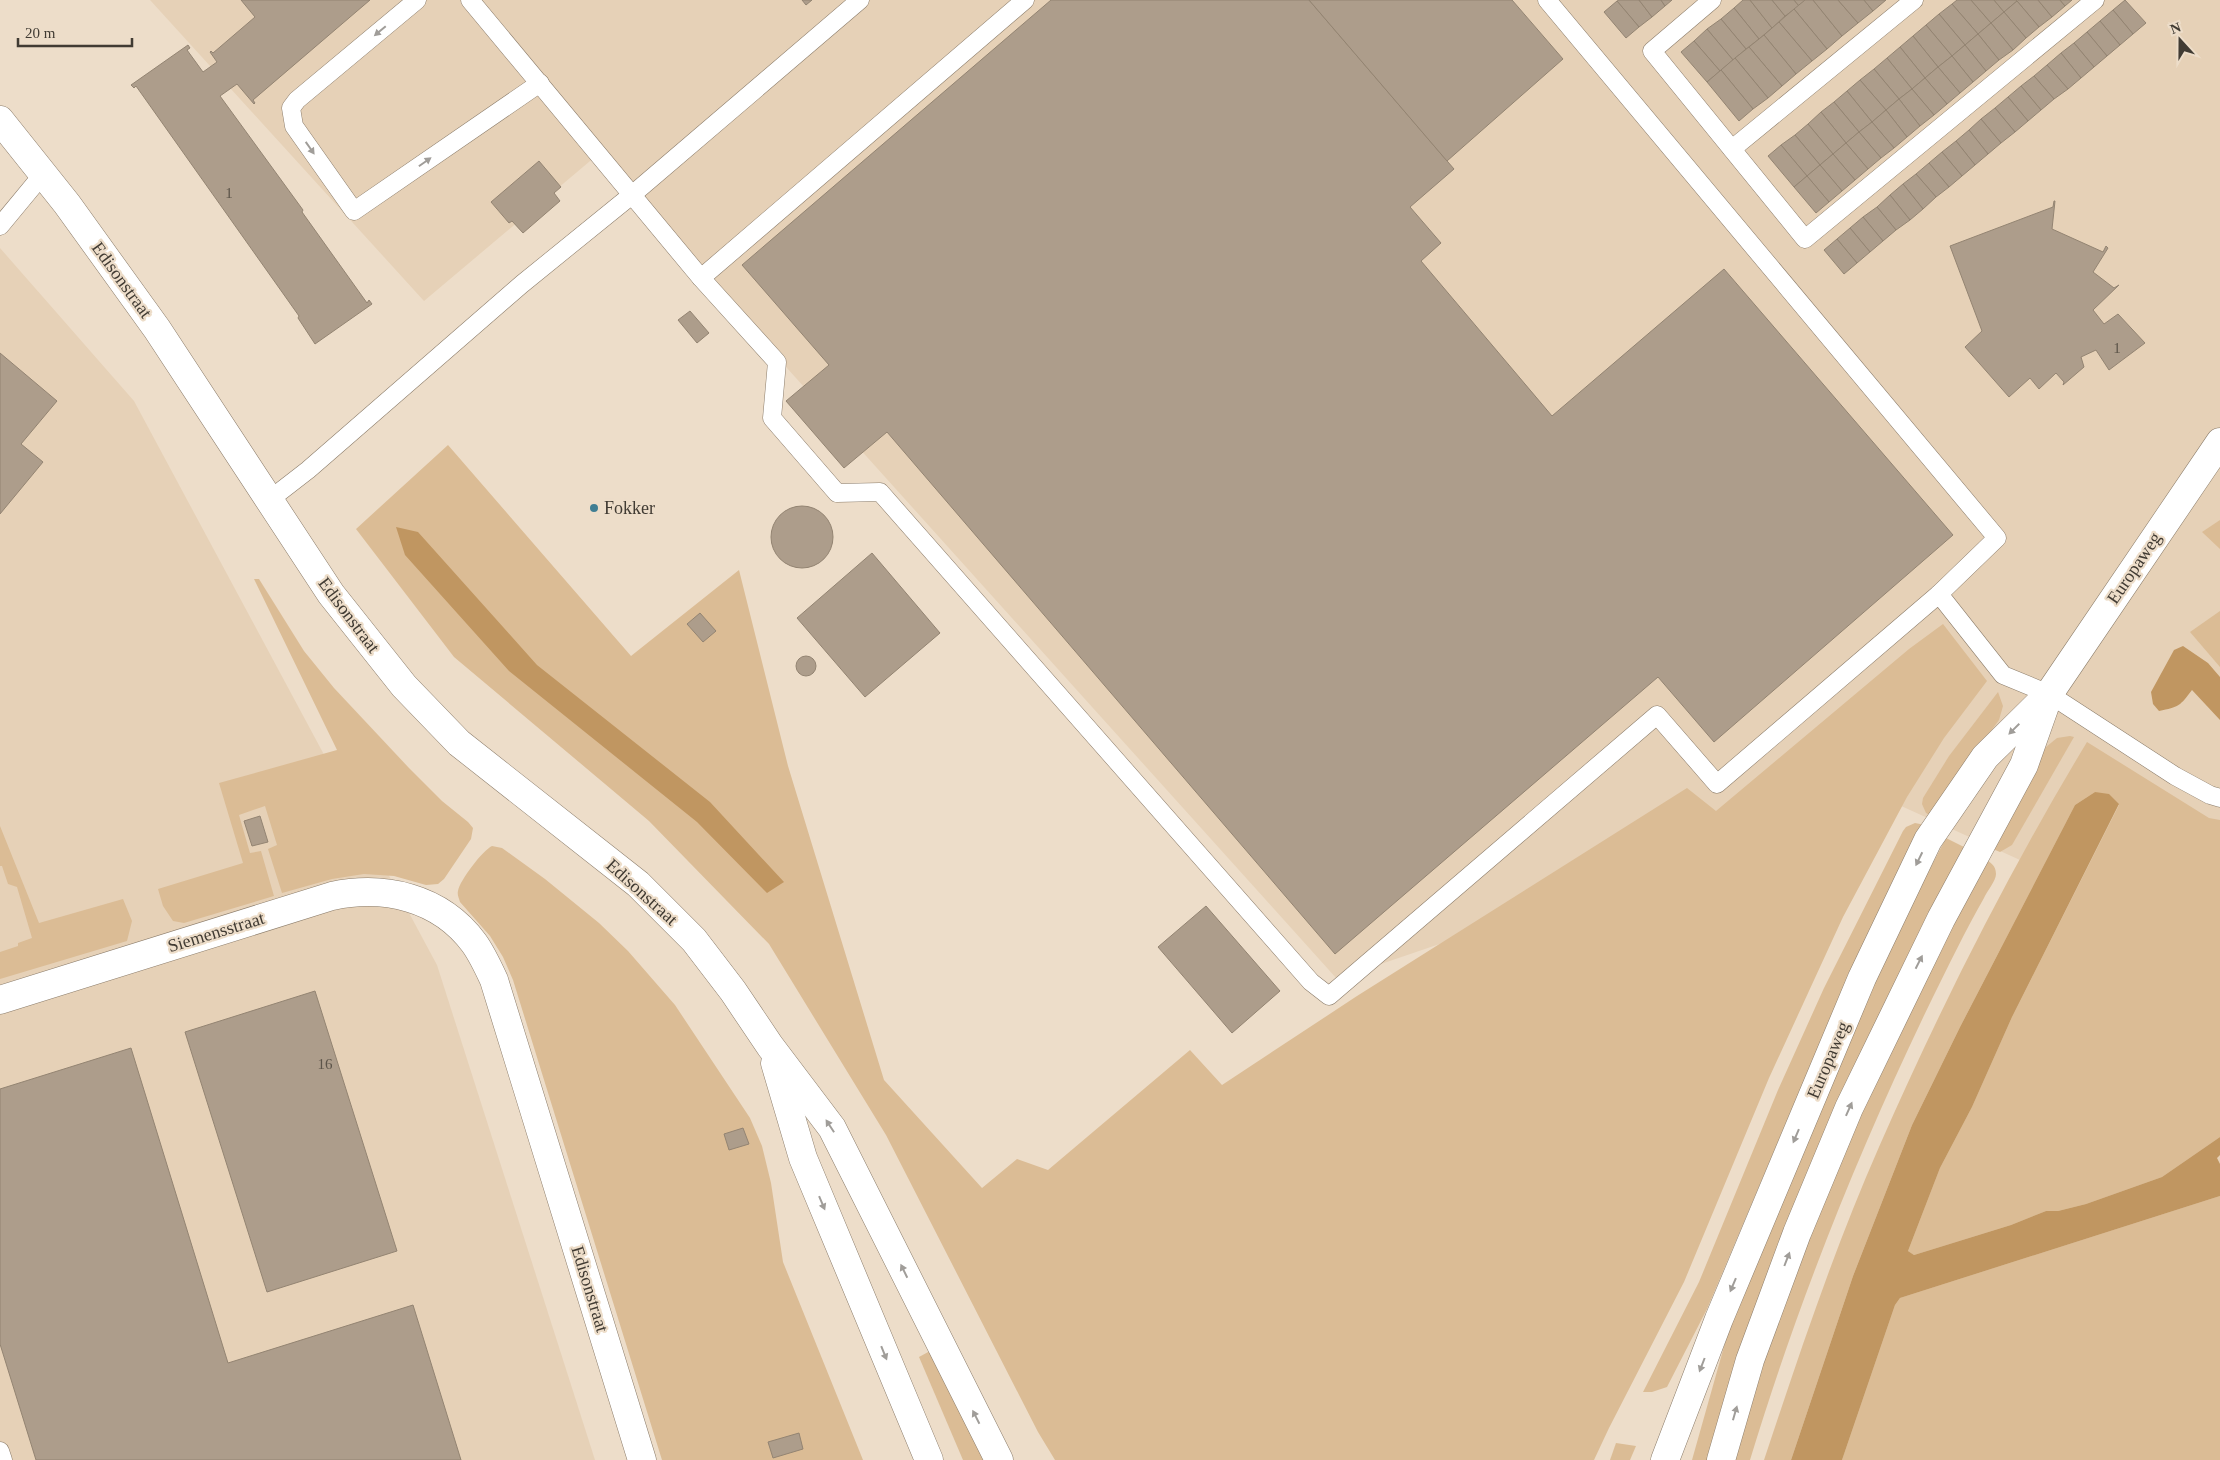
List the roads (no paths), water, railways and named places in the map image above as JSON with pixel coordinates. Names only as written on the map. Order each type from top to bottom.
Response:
[{"type":"main road","name":"Edisonstraat","points":[[0,120],[43,174],[157,329],[268,501],[331,594],[404,686],[459,744],[638,884],[694,940],[733,991],[770,1046],[832,1128],[999,1460]]},
{"type":"main road","name":"Europaweg","points":[[1665,1460],[1719,1319],[1862,978],[1928,840],[1985,757],[2049,694],[2220,442]]},
{"type":"main road","name":"Europaweg","points":[[1721,1460],[1750,1360],[1797,1233],[1849,1108],[1940,919],[2024,765],[2049,694]]},
{"type":"main road","name":"Siemensstraat","points":[[0,1000],[332,896],[374,891],[396,893],[416,899],[434,908]]},
{"type":"main road","name":"Edisonstraat","points":[[434,908],[456,924],[474,942],[494,980],[642,1460]]},
{"type":"main road","name":"Edisonstraat","points":[[770,1046],[803,1158],[929,1460]]},
{"type":"lane","points":[[417,0],[297,100],[291,108],[294,126],[354,211],[540,83]]},
{"type":"lane","points":[[470,0],[701,278],[777,362],[772,418],[837,493],[880,492],[1304,974],[1329,996],[1657,715],[1717,784],[1939,594],[1997,538],[1547,0]]},
{"type":"lane","points":[[268,501],[308,470],[522,284],[633,194],[860,0]]},
{"type":"lane","points":[[701,278],[1025,0]]},
{"type":"lane","points":[[1712,0],[1652,52],[1805,239],[2095,0]]},
{"type":"lane","points":[[1732,149],[1914,0]]},
{"type":"lane","points":[[0,226],[43,174]]},
{"type":"lane","points":[[1939,594],[2003,675],[2049,694],[2175,776],[2210,795],[2220,798]]},
{"type":"lane","points":[[0,1451],[3,1460]]},
{"type":"place","name":"Fokker","points":[[594,508]]}]
